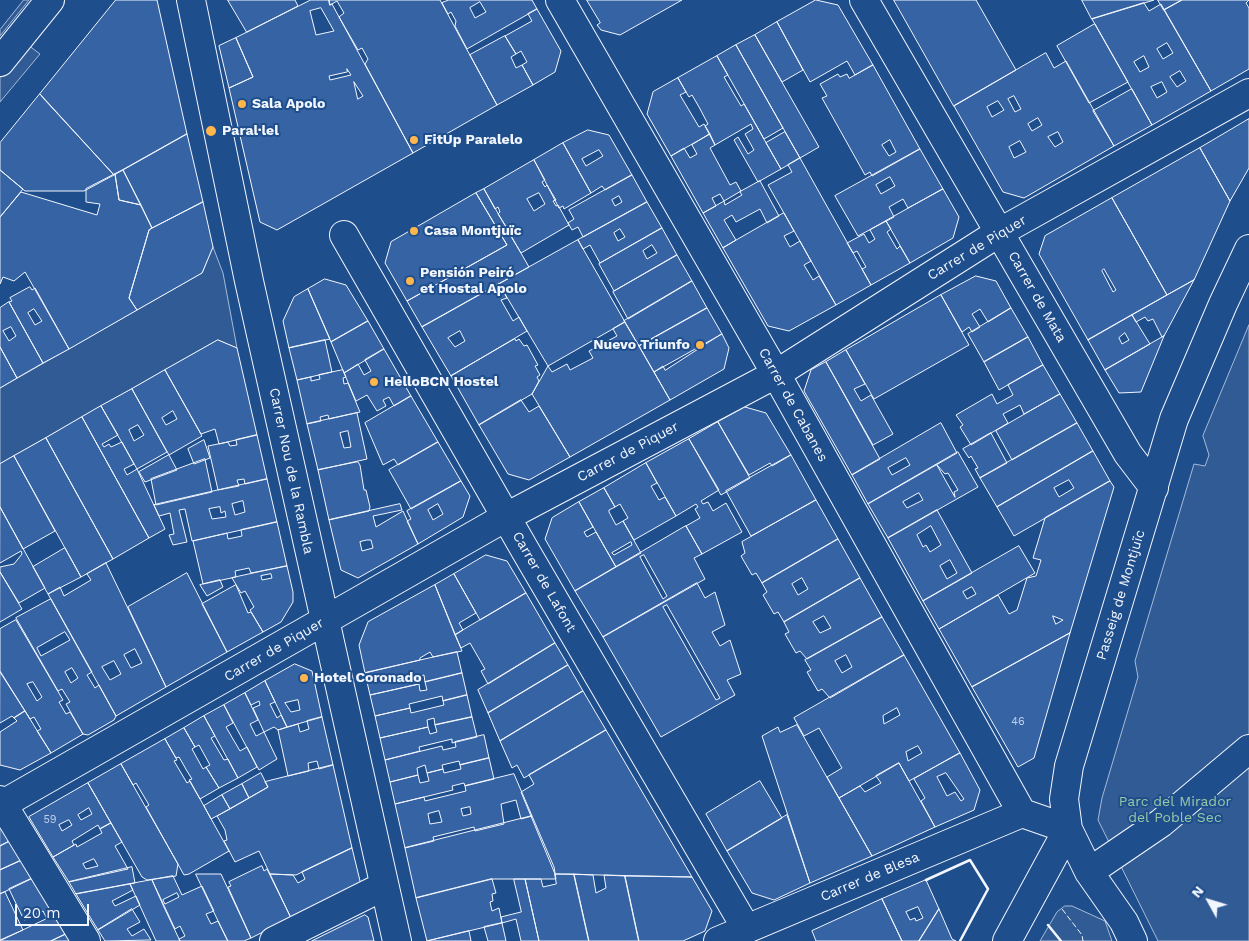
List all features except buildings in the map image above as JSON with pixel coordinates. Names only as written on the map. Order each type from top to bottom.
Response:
[{"type":"street","points":[[0,62],[50,0]]},
{"type":"street","name":"Carrer Nou de la Rambla","points":[[191,0],[249,282],[397,941]]},
{"type":"street","name":"Carrer de Cabanes","points":[[560,0],[776,374],[1022,813]]},
{"type":"street","name":"Carrer de Mata","points":[[864,0],[1128,454],[1154,488]]},
{"type":"street","name":"Carrer de Piquer","points":[[1,802],[325,621],[506,517],[776,374],[1000,232],[1249,93]]},
{"type":"street","name":"Carrer de Lafont","points":[[344,235],[746,928]]},
{"type":"street","name":"Passeig de Montjuïc","points":[[1133,941],[1124,922],[1089,872],[1068,829],[1064,800],[1069,766],[1174,419],[1223,304],[1249,249]]},
{"type":"street","points":[[1089,872],[1161,823],[1249,749]]},
{"type":"street","points":[[1,802],[86,941]]},
{"type":"street","points":[[1007,941],[1068,829],[1022,813]]},
{"type":"street","name":"Carrer de Blesa","points":[[718,941],[1022,813]]},
{"type":"street","points":[[274,941],[384,886]]},
{"type":"shaded area","points":[[24,0],[29,0],[0,36],[0,30]]},
{"type":"shaded area","points":[[28,45],[40,54],[0,102],[0,79]]},
{"type":"shaded area","points":[[213,247],[223,273],[237,348],[218,340],[0,464],[0,388],[202,273]]},
{"type":"shaded area","name":"Parc del Mirador del Poble Sec","points":[[1249,325],[1249,941],[1158,941],[1098,820],[1102,798],[1138,677],[1135,661],[1194,464],[1205,466],[1209,455],[1203,436]]},
{"type":"shaded area","points":[[1065,906],[1072,906],[1105,921],[1112,941],[1040,941],[1057,912]]},
{"type":"fence","points":[[1062,909],[1082,935],[1083,941]]},
{"type":"wall","points":[[926,880],[970,860],[988,889],[960,941]]},
{"type":"wall","points":[[1048,925],[1061,941]]},
{"type":"place","name":"Sala Apolo","points":[[242,104]]},
{"type":"place","name":"Paral·lel","points":[[211,131]]},
{"type":"place","name":"FitUp Paralelo","points":[[414,140]]},
{"type":"place","name":"Casa Montjuïc","points":[[414,231]]},
{"type":"place","name":"Pensión Peiró et Hostal Apolo","points":[[410,281]]},
{"type":"place","name":"Nuevo Triunfo","points":[[700,345]]},
{"type":"place","name":"HelloBCN Hostel","points":[[374,382]]},
{"type":"place","name":"Hotel Coronado","points":[[304,678]]}]
